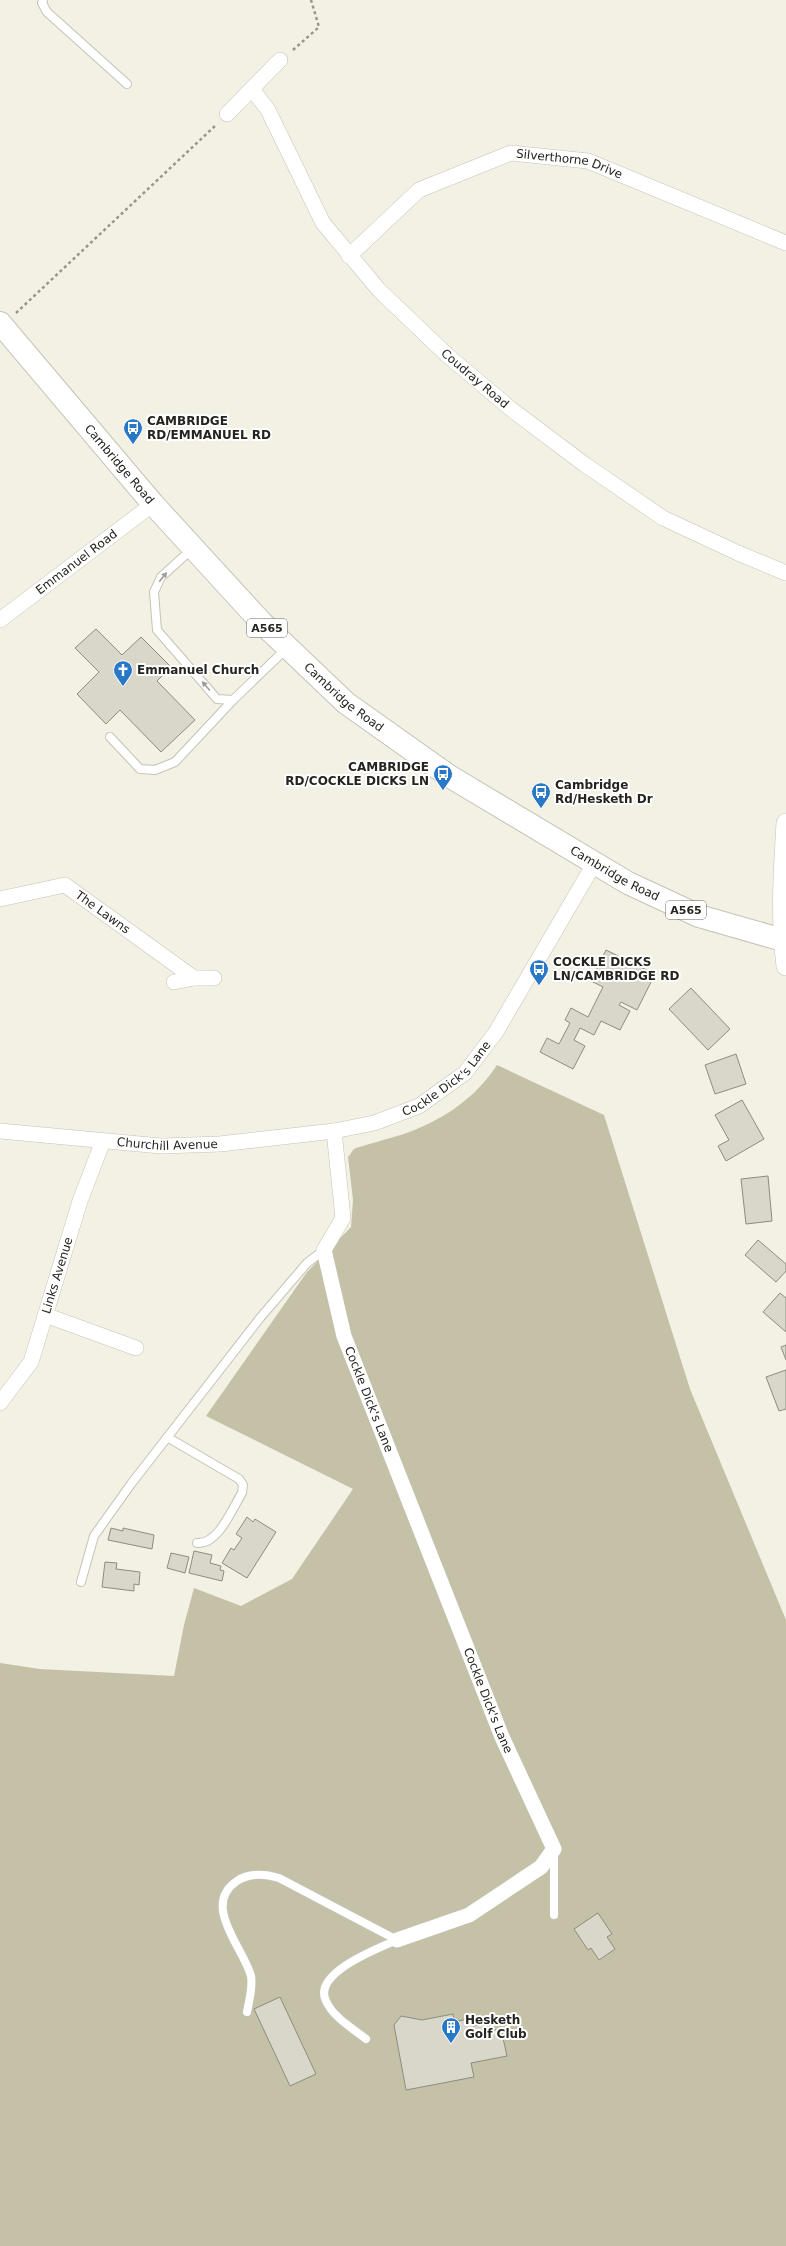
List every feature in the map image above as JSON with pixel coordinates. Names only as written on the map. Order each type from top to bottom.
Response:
[{"type":"highway","name":"Cambridge Road","points":[[1,324],[153,504],[193,548],[262,623],[346,703],[449,776],[628,883],[699,916],[784,941]]},
{"type":"street","points":[[227,114],[280,60]]},
{"type":"street","name":"Coudray Road","points":[[252,89],[268,110],[323,223],[349,256],[379,290],[447,355],[511,409],[584,464],[663,518],[738,554],[786,573]]},
{"type":"street","name":"Silverthorne Drive","points":[[349,256],[419,190],[511,153],[588,161],[786,243]]},
{"type":"street","name":"Emmanuel Road","points":[[0,620],[153,504]]},
{"type":"street","points":[[786,823],[782,881],[786,966]]},
{"type":"street","name":"Cockle Dick's Lane","points":[[334,1131],[374,1123],[419,1106],[465,1073],[496,1032],[594,864]]},
{"type":"street","name":"The Lawns","points":[[0,899],[65,885],[194,978]]},
{"type":"street","points":[[174,982],[194,978],[214,978]]},
{"type":"street","name":"Churchill Avenue","points":[[0,1131],[161,1146],[220,1144],[334,1131]]},
{"type":"street","points":[[324,1250],[344,1218],[334,1131]]},
{"type":"street","name":"Links Avenue","points":[[0,1403],[31,1362],[80,1201],[103,1141]]},
{"type":"street","name":"Cockle Dick's Lane","points":[[324,1250],[344,1336],[502,1737],[554,1849]]},
{"type":"street","points":[[45,1315],[136,1348]]},
{"type":"street","points":[[397,1940],[469,1915],[542,1867],[554,1849]]},
{"type":"lane","points":[[42,0],[47,12],[127,84]]},
{"type":"lane","points":[[193,548],[161,577],[154,592],[157,630],[217,699],[233,700]]},
{"type":"lane","points":[[110,737],[140,769],[155,770],[175,762],[233,700],[288,648]]},
{"type":"lane","points":[[81,1582],[94,1536],[167,1437],[260,1318],[307,1262],[324,1250]]},
{"type":"lane","points":[[167,1437],[239,1479],[243,1485],[242,1493],[214,1538],[204,1544],[197,1543]]},
{"type":"lane","points":[[554,1849],[554,1915]]},
{"type":"lane","points":[[247,2012],[251,1990],[250,1975],[229,1930],[222,1909],[225,1894],[230,1886],[239,1879],[258,1874],[278,1878],[397,1940]]},
{"type":"lane","points":[[366,2039],[332,2010],[325,2000],[325,1989],[328,1982],[350,1961],[397,1940]]},
{"type":"path","points":[[280,60],[319,27],[311,0]]},
{"type":"path","points":[[1,324],[227,114]]},
{"type":"shaded area","name":"Hesketh Golf Club","points":[[497,1065],[604,1115],[690,1389],[786,1620],[786,2246],[0,2246],[0,1663],[40,1669],[174,1676],[184,1625],[194,1588],[241,1606],[292,1579],[353,1489],[206,1416],[307,1272],[351,1227],[353,1200],[348,1157],[353,1150],[407,1133],[449,1112],[460,1105],[480,1087]]},
{"type":"building","name":"Emmanuel Church","points":[[96,629],[122,655],[141,637],[171,667],[157,681],[195,720],[161,752],[120,710],[106,724],[77,694],[99,672],[75,648]]},
{"type":"building","points":[[606,950],[655,974],[637,1010],[621,1002],[619,1005],[630,1011],[620,1030],[601,1021],[594,1035],[580,1028],[574,1040],[585,1046],[573,1069],[540,1052],[547,1038],[559,1044],[570,1023],[565,1020],[571,1008],[588,1017],[603,987],[591,981]]},
{"type":"building","points":[[691,988],[730,1029],[708,1050],[669,1009]]},
{"type":"building","points":[[736,1054],[746,1084],[715,1094],[705,1065]]},
{"type":"building","points":[[742,1100],[764,1139],[726,1161],[718,1146],[729,1140],[715,1115]]},
{"type":"building","points":[[768,1176],[772,1221],[746,1224],[741,1179]]},
{"type":"building","points":[[758,1240],[786,1264],[786,1271],[776,1282],[745,1255]]},
{"type":"building","points":[[780,1293],[786,1298],[786,1332],[763,1312]]},
{"type":"building","points":[[786,1345],[786,1360],[781,1347]]},
{"type":"building","points":[[786,1370],[786,1409],[779,1411],[766,1377]]},
{"type":"building","points":[[247,1517],[253,1522],[255,1519],[276,1532],[247,1578],[222,1563],[231,1548],[234,1550],[242,1538],[236,1534]]},
{"type":"building","points":[[111,1528],[123,1531],[123,1528],[154,1535],[152,1549],[108,1540]]},
{"type":"building","points":[[194,1551],[212,1555],[210,1563],[221,1566],[220,1570],[224,1571],[222,1581],[189,1573]]},
{"type":"building","points":[[171,1553],[189,1557],[185,1573],[167,1568]]},
{"type":"building","points":[[105,1562],[117,1563],[116,1569],[140,1572],[139,1585],[134,1584],[134,1591],[102,1587]]},
{"type":"building","points":[[598,1913],[612,1934],[607,1937],[615,1949],[599,1960],[591,1948],[588,1950],[574,1929]]},
{"type":"building","points":[[280,1997],[316,2074],[290,2086],[254,2009]]},
{"type":"building","name":"Hesketh Golf Club","points":[[453,2014],[454,2022],[472,2018],[473,2026],[484,2024],[485,2032],[501,2029],[507,2056],[471,2063],[474,2077],[406,2090],[394,2025],[401,2016],[422,2020]]},
{"type":"place","name":"CAMBRIDGE RD/EMMANUEL RD","points":[[133,445]]},
{"type":"place","name":"Emmanuel Church","points":[[123,687]]},
{"type":"place","name":"CAMBRIDGE RD/COCKLE DICKS LN","points":[[443,791]]},
{"type":"place","name":"Cambridge Rd/Hesketh Dr","points":[[541,809]]},
{"type":"place","name":"COCKLE DICKS LN/CAMBRIDGE RD","points":[[539,986]]},
{"type":"place","name":"Hesketh Golf Club","points":[[451,2044]]}]
